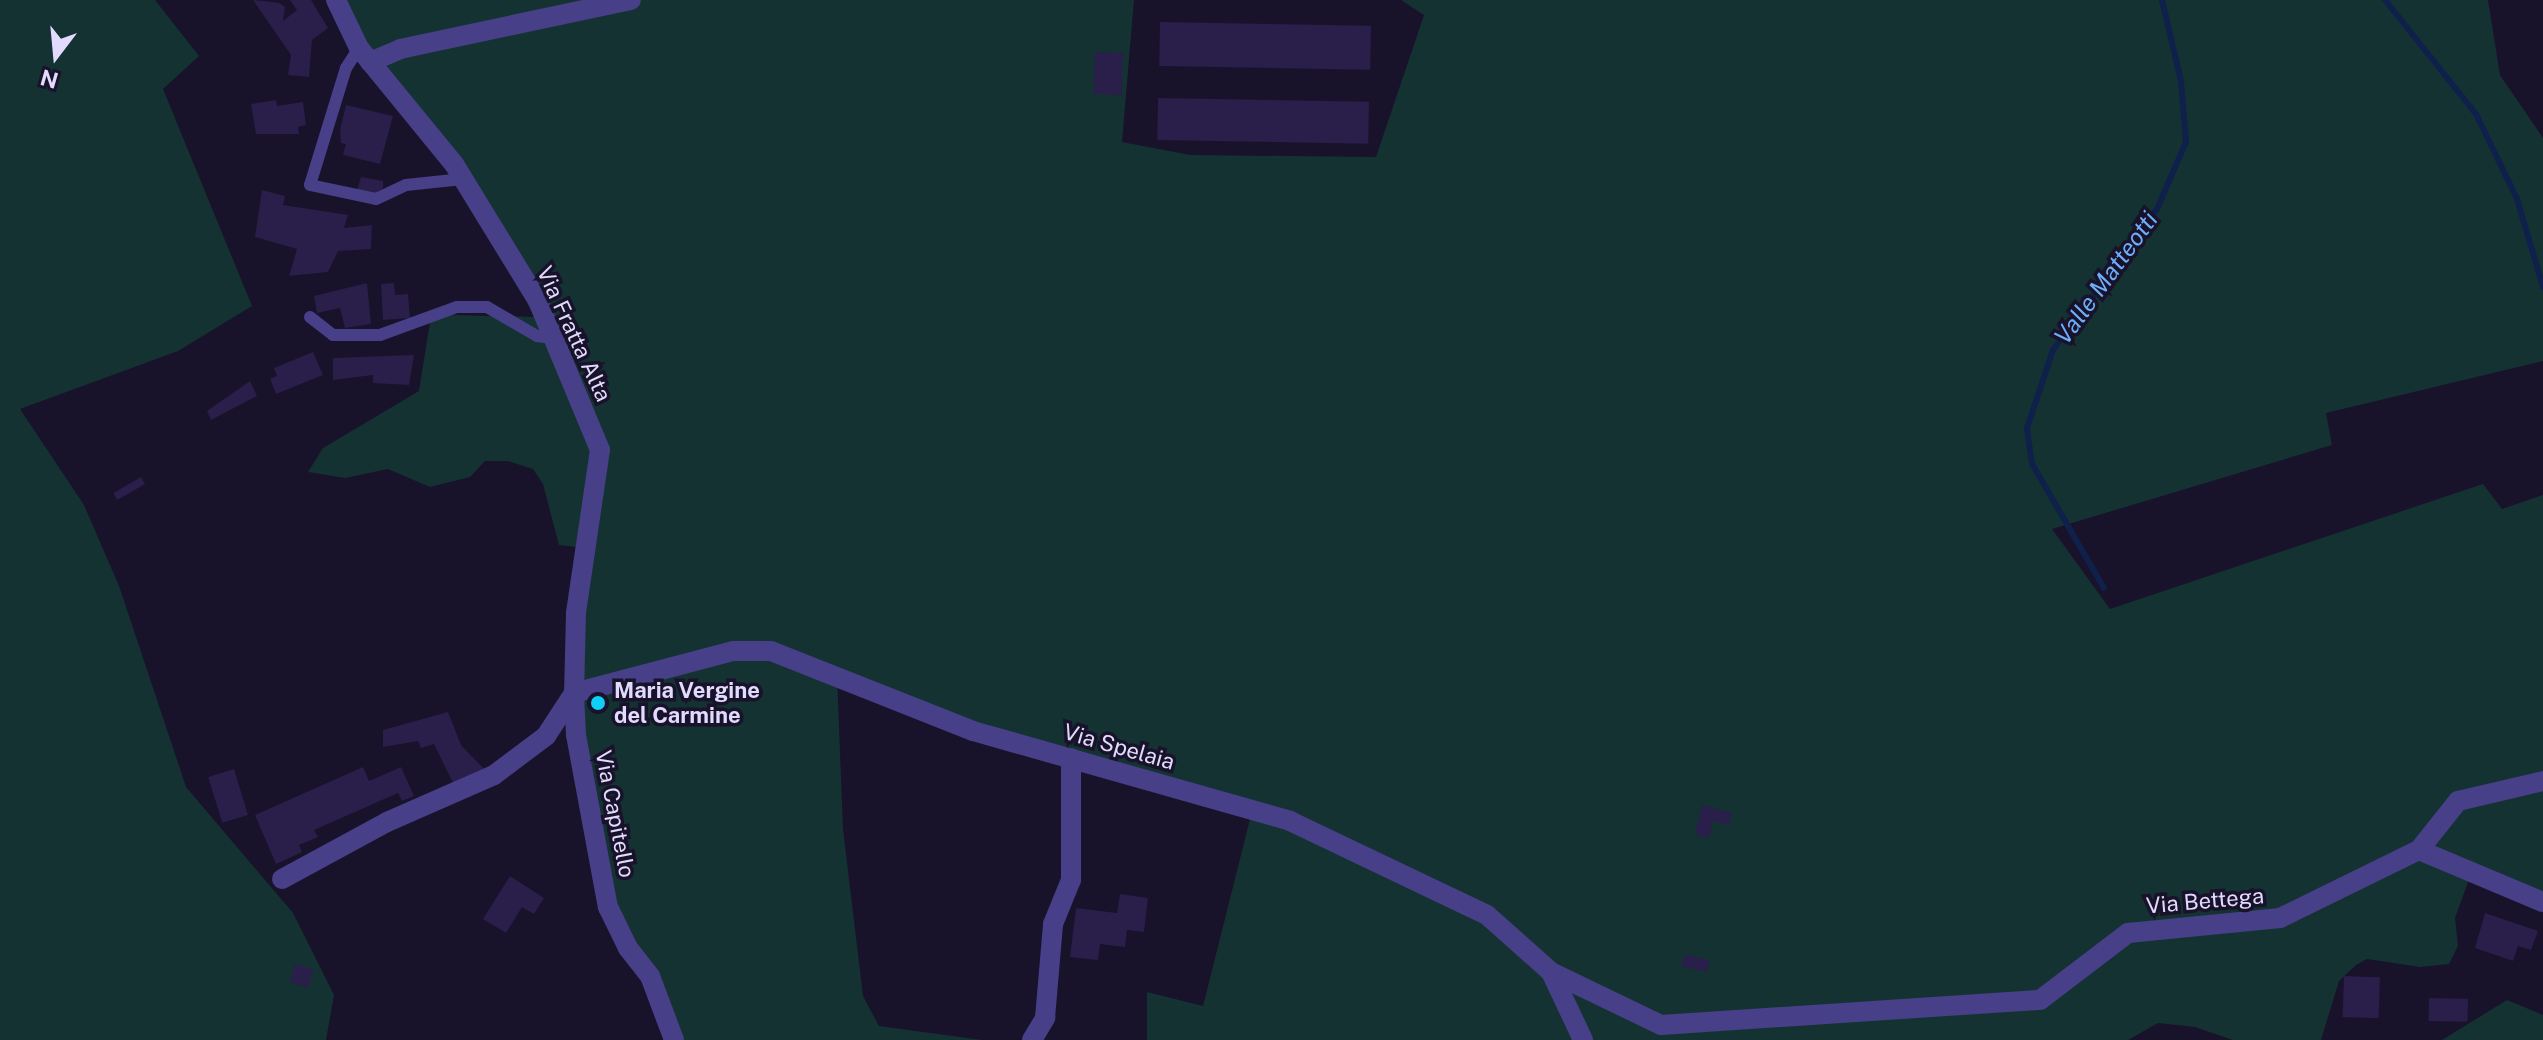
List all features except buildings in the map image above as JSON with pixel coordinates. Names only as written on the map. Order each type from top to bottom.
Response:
[{"type":"street","name":"Via Fratta Alta","points":[[336,0],[364,55],[463,179],[538,301],[600,450],[576,613],[574,693]]},
{"type":"street","points":[[364,55],[631,0]]},
{"type":"street","name":"Via Spelaia","points":[[574,693],[733,651],[771,651],[973,731],[1290,821],[1487,915],[1551,972],[1579,1037]]},
{"type":"street","points":[[282,879],[387,822],[494,775],[546,736],[574,693]]},
{"type":"street","name":"Via Capitello","points":[[574,693],[576,735],[608,907],[628,948],[650,976],[674,1040]]},
{"type":"street","points":[[1032,1040],[1045,1018],[1053,924],[1071,880],[1071,758]]},
{"type":"street","name":"Via Bettega","points":[[1661,1025],[2040,1000],[2128,933],[2280,918],[2419,850],[2458,801],[2543,781]]},
{"type":"street","points":[[2419,850],[2543,902]]},
{"type":"street","name":"Via Bettega","points":[[1551,972],[1661,1025],[1681,1040]]},
{"type":"lane","points":[[364,55],[346,68],[310,185],[376,199],[406,185],[463,179]]},
{"type":"lane","points":[[310,317],[333,335],[380,335],[457,307],[487,307],[537,336],[553,338]]},
{"type":"green space","points":[[0,0],[155,0],[199,56],[163,89],[252,306],[178,351],[20,409],[84,505],[119,586],[186,787],[293,913],[334,995],[326,1040],[0,1040]]},
{"type":"green space","points":[[337,0],[1134,0],[1122,142],[1190,155],[1376,157],[1424,15],[1401,0],[2488,0],[2500,75],[2543,138],[2543,361],[2326,413],[2332,445],[2052,529],[2110,609],[2483,484],[2502,509],[2543,495],[2543,892],[2469,879],[2455,918],[2458,946],[2449,964],[2420,967],[2367,959],[2356,965],[2339,981],[2321,1040],[2233,1040],[2195,1027],[2158,1023],[2128,1040],[1147,1040],[1147,992],[1203,1006],[1251,815],[837,676],[843,829],[863,996],[879,1026],[982,1040],[669,1040],[611,910],[574,689],[586,548],[559,545],[543,484],[533,469],[508,461],[485,461],[470,477],[430,487],[388,469],[345,478],[308,472],[323,448],[419,391],[430,322],[451,315],[534,317],[485,213]]},
{"type":"green space","points":[[2507,1000],[2543,1015],[2543,1040],[2442,1040]]},
{"type":"waterway","name":"Valle Matteotti","points":[[2104,588],[2032,464],[2027,428],[2053,350],[2157,209],[2186,142],[2181,81],[2162,0]]},
{"type":"waterway","name":"Valle Matteotti","points":[[2385,0],[2476,114],[2517,199],[2543,287]]},
{"type":"place","name":"Maria Vergine del Carmine","points":[[598,703]]}]
